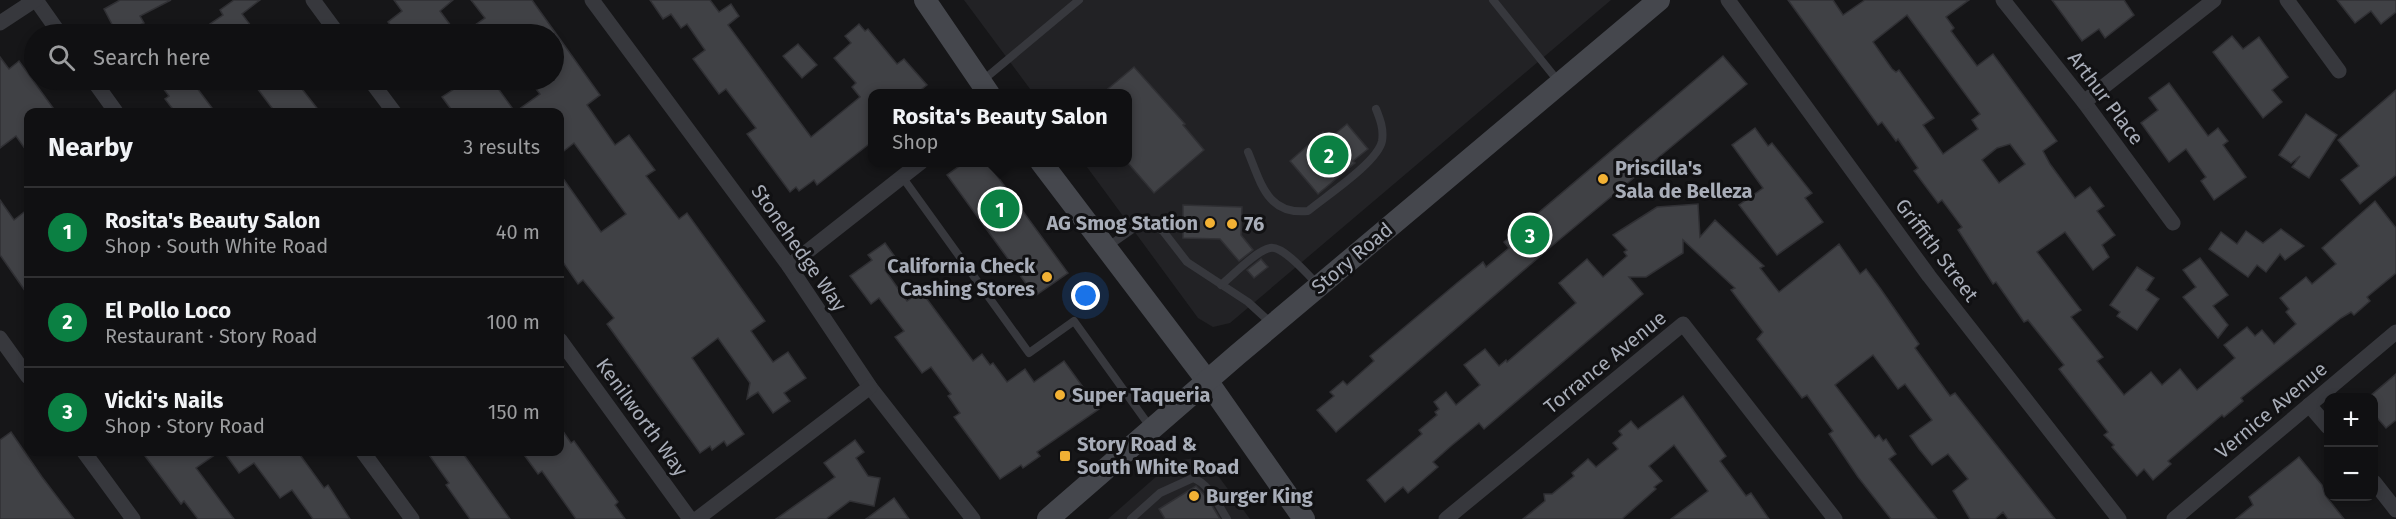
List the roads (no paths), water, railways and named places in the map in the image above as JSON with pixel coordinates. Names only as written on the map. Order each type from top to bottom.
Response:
[{"type":"main road","points":[[925,0],[985,88]]},
{"type":"main road","name":"Story Road","points":[[1048,519],[1273,325],[1659,0]]},
{"type":"main road","points":[[1045,167],[1208,382],[1304,519]]},
{"type":"street","points":[[0,23],[35,0],[53,24]]},
{"type":"street","points":[[313,0],[331,24]]},
{"type":"street","name":"Stonehedge Way","points":[[592,0],[789,266],[870,387],[973,519]]},
{"type":"street","name":"Griffith Street","points":[[1728,0],[1929,276],[2119,519]]},
{"type":"street","name":"Arthur Place","points":[[2002,0],[2084,102],[2173,223]]},
{"type":"street","points":[[2084,102],[2214,0]]},
{"type":"street","points":[[2287,0],[2339,71]]},
{"type":"street","points":[[100,90],[113,108]]},
{"type":"street","points":[[378,90],[391,108]]},
{"type":"street","points":[[789,266],[915,167]]},
{"type":"street","name":"Torrance Avenue","points":[[1446,519],[1683,324],[1835,519]]},
{"type":"street","name":"Vernice Avenue","points":[[2174,519],[2396,332]]},
{"type":"street","points":[[0,338],[24,371]]},
{"type":"street","name":"Kenilworth Way","points":[[564,346],[690,519]]},
{"type":"street","points":[[697,519],[870,387]]},
{"type":"street","points":[[2309,405],[2324,422]]},
{"type":"street","points":[[87,456],[133,519]]},
{"type":"street","points":[[366,456],[412,519]]},
{"type":"street","points":[[2378,488],[2396,510]]},
{"type":"lane","points":[[985,88],[1079,0]]},
{"type":"lane","points":[[1493,0],[1560,83]]},
{"type":"lane","points":[[1248,152],[1268,197],[1281,208],[1294,212],[1308,211],[1374,156],[1382,142],[1382,125],[1376,109]]},
{"type":"lane","points":[[903,178],[1029,353],[1074,321],[1153,429]]},
{"type":"lane","points":[[1106,248],[1137,226],[1150,224],[1163,231],[1187,262],[1248,302],[1273,325]]},
{"type":"lane","points":[[1221,285],[1270,248],[1276,248],[1295,261],[1319,286]]},
{"type":"lane","points":[[1131,519],[1160,493],[1193,478],[1201,481],[1208,489],[1227,519]]},
{"type":"place","name":"El Pollo Loco","points":[[1329,155]]},
{"type":"place","name":"Priscilla's Sala de Belleza","points":[[1603,179]]},
{"type":"place","name":"Rosita's Beauty Salon","points":[[1000,209]]},
{"type":"place","name":"AG Smog Station","points":[[1210,223]]},
{"type":"place","name":"76","points":[[1232,224]]},
{"type":"place","name":"Vicki's Nails","points":[[1530,235]]},
{"type":"place","name":"California Check Cashing Stores","points":[[1047,277]]},
{"type":"place","name":"Super Taqueria","points":[[1060,395]]},
{"type":"place","name":"Story Road & South White Road","points":[[1065,456]]},
{"type":"place","name":"Burger King","points":[[1194,496]]}]
